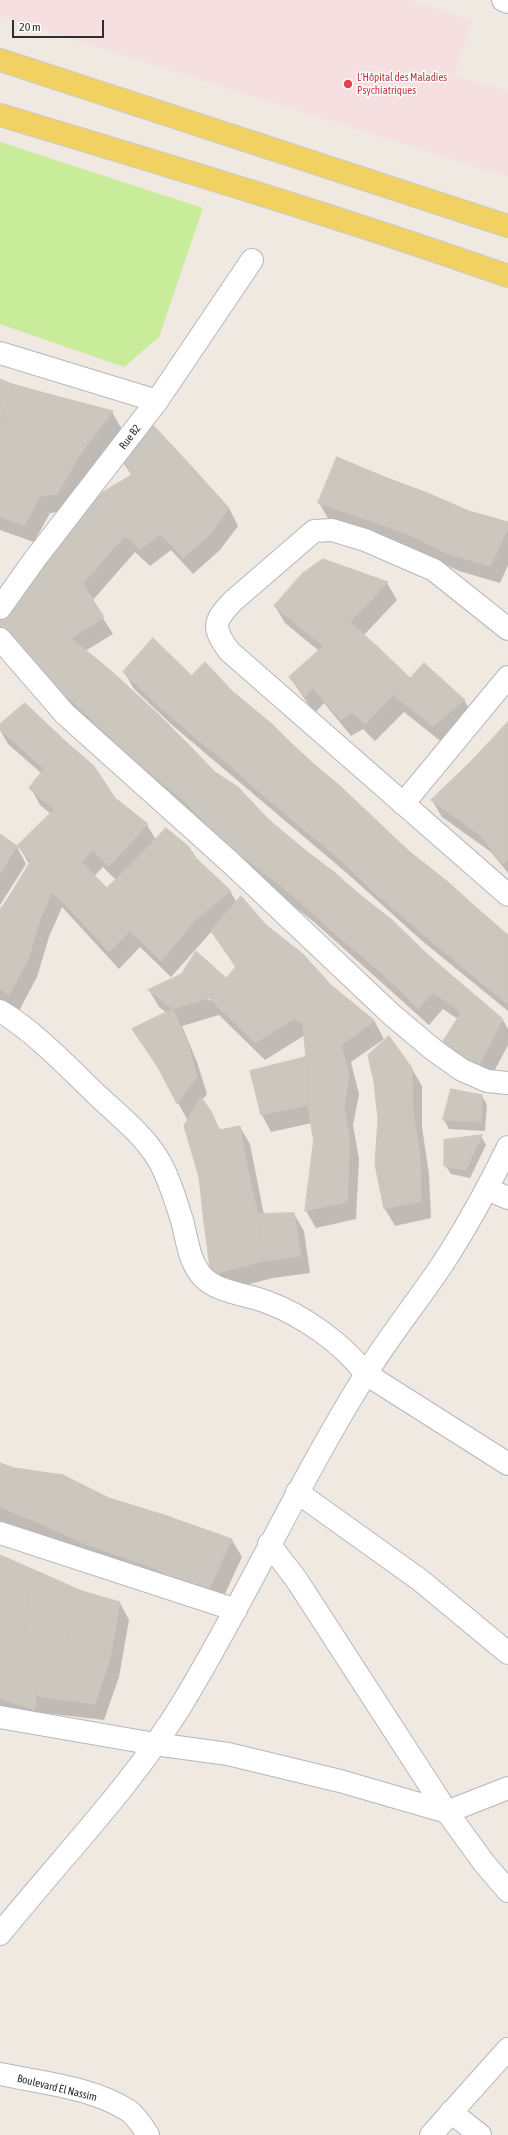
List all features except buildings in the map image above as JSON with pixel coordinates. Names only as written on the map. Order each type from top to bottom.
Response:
[{"type":"main road","points":[[0,60],[508,226]]},
{"type":"main road","points":[[0,115],[191,172],[418,244],[508,276]]},
{"type":"street","points":[[503,0],[508,2]]},
{"type":"street","name":"Rue B2","points":[[0,608],[35,559],[158,401],[252,260]]},
{"type":"street","points":[[0,353],[158,401]]},
{"type":"street","points":[[508,629],[434,570],[365,540],[332,530],[314,531],[250,585],[223,611],[216,626],[217,635],[229,651],[508,895]]},
{"type":"street","points":[[0,639],[65,714],[230,862],[392,1015],[435,1051],[462,1070],[487,1081],[508,1083]]},
{"type":"street","points":[[403,804],[508,677]]},
{"type":"street","points":[[3,1018],[65,1064],[128,1124],[159,1159],[178,1209],[192,1256],[201,1275],[210,1284],[266,1301],[290,1312],[325,1335],[354,1358],[366,1374],[508,1464]]},
{"type":"street","points":[[0,1934],[155,1744],[182,1704],[236,1610],[297,1492],[366,1374],[448,1255],[488,1189],[508,1147]]},
{"type":"street","points":[[488,1189],[508,1198]]},
{"type":"street","points":[[297,1492],[420,1580],[508,1653]]},
{"type":"street","points":[[0,1533],[236,1610]]},
{"type":"street","points":[[269,1544],[296,1579],[447,1812],[484,1864],[508,1892]]},
{"type":"street","points":[[0,1717],[155,1744],[228,1754],[340,1781],[447,1812],[508,1788]]},
{"type":"street","points":[[431,2135],[508,2049]]},
{"type":"street","name":"Boulevard El Nassim","points":[[0,2074],[61,2086],[110,2102],[129,2112],[141,2123],[148,2135]]},
{"type":"street","points":[[452,2112],[480,2135]]},
{"type":"shaded area","name":"L'Hôpital des Maladies Psychiatriques","points":[[0,0],[408,0],[472,20],[454,76],[508,91],[508,177],[0,16]]},
{"type":"green space","points":[[0,142],[203,208],[159,337],[124,367],[0,324]]},
{"type":"place","name":"L'Hôpital des Maladies Psychiatriques","points":[[348,84]]}]
